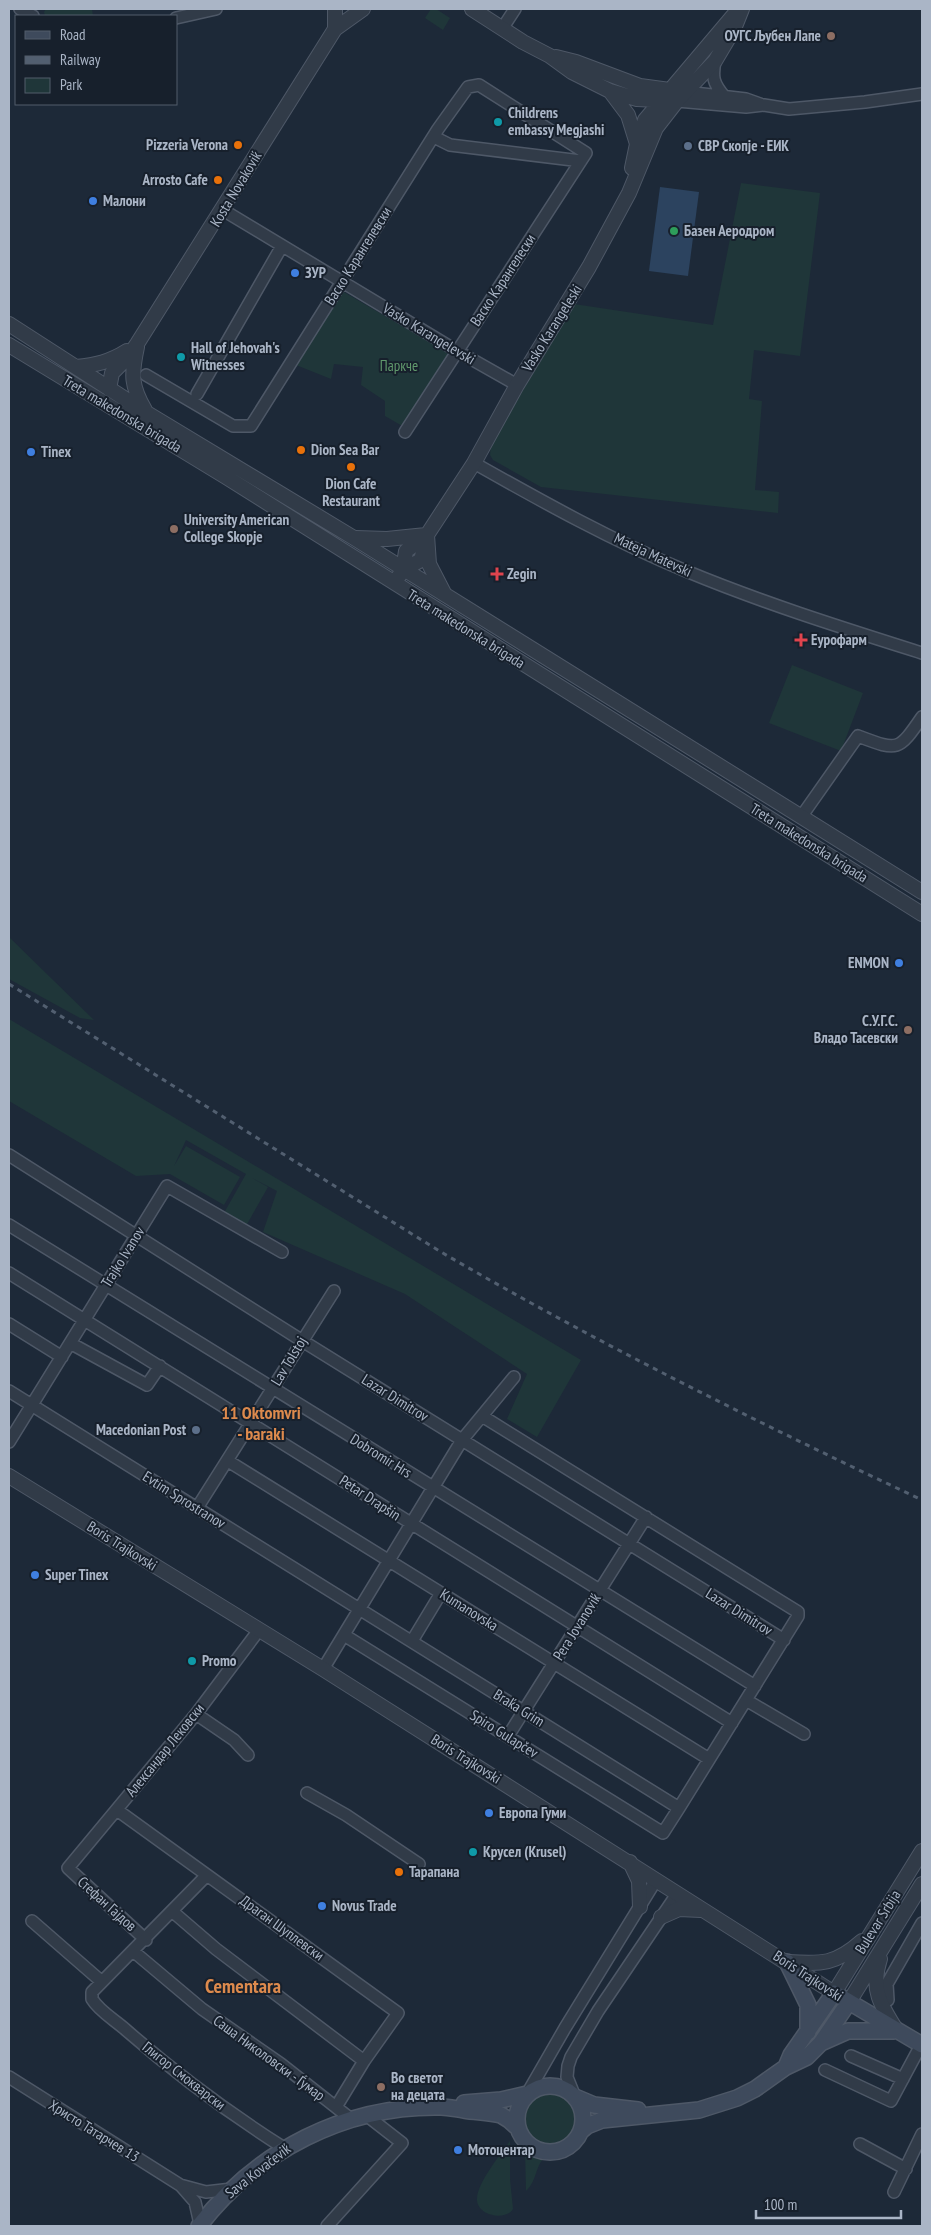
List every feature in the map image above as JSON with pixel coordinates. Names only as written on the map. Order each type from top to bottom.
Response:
[{"type":"main road","points":[[787,1962],[804,1993],[808,2005],[808,2033]]},
{"type":"main road","points":[[786,2067],[791,2055],[834,1993]]},
{"type":"main road","name":"Boris Trajkovski","points":[[834,1993],[922,2045]]},
{"type":"main road","points":[[657,2114],[594,2105],[575,2097],[561,2087],[549,2085],[538,2088],[528,2094],[518,2110],[518,2128],[524,2139],[534,2148],[552,2152],[569,2145],[587,2126],[602,2120],[643,2117],[716,2106],[755,2088],[786,2067],[807,2057],[821,2043],[849,2002]]},
{"type":"main road","points":[[821,2043],[848,2031],[897,2031]]},
{"type":"main road","name":"Sava Kovačeviḱ","points":[[199,2225],[232,2189],[284,2148],[323,2129],[366,2115],[402,2109],[443,2107],[466,2102],[508,2100],[528,2094]]},
{"type":"main road","points":[[575,2097],[583,2113],[581,2131]]},
{"type":"main road","name":"Sava Kovačeviḱ","points":[[443,2107],[501,2116],[518,2128]]},
{"type":"street","points":[[178,18],[216,9]]},
{"type":"street","points":[[335,9],[342,20]]},
{"type":"street","name":"Kosta Novakoviḱ","points":[[102,403],[109,389],[120,379],[128,357],[342,20],[364,9]]},
{"type":"street","points":[[472,9],[502,29],[550,56],[572,72],[610,91],[637,99],[661,102],[678,94],[724,96],[789,109],[921,94]]},
{"type":"street","points":[[502,29],[515,9]]},
{"type":"street","name":"Vasko Karangeleski","points":[[678,94],[715,61],[734,29],[741,9]]},
{"type":"street","name":"Vasko Karangeleski","points":[[474,463],[517,385],[590,267],[629,193],[656,128],[678,94],[741,9]]},
{"type":"street","points":[[550,56],[576,62],[640,86],[746,107],[764,105]]},
{"type":"street","points":[[715,61],[712,76],[714,84],[724,96]]},
{"type":"street","name":"Васко Карангелевски","points":[[146,375],[233,426],[250,426],[434,136],[468,88],[479,85],[583,157]]},
{"type":"street","points":[[610,91],[628,115],[636,144]]},
{"type":"street","name":"Vasko Karangeleski","points":[[629,193],[636,144],[645,120],[661,102]]},
{"type":"street","points":[[434,136],[450,145],[583,157]]},
{"type":"street","name":"Васко Карангелески","points":[[405,432],[583,157]]},
{"type":"street","name":"Vasko Karangelevski","points":[[223,210],[517,385]]},
{"type":"street","points":[[196,394],[282,246]]},
{"type":"street","name":"Treta makedonska brigada","points":[[9,324],[147,413],[445,594],[922,892]]},
{"type":"street","points":[[76,367],[99,365],[107,362],[137,344]]},
{"type":"street","points":[[137,344],[133,364],[132,386],[147,413]]},
{"type":"street","name":"Treta makedonska brigada","points":[[9,345],[226,477],[922,914]]},
{"type":"street","points":[[394,584],[403,570],[406,551],[427,534],[474,463]]},
{"type":"street","name":"Mateja Matevski","points":[[474,463],[549,505],[686,571],[865,635],[922,653]]},
{"type":"street","points":[[354,538],[387,539],[427,534]]},
{"type":"street","points":[[427,534],[429,564],[445,594]]},
{"type":"street","points":[[802,817],[858,736],[881,745],[895,746],[904,742],[922,717]]},
{"type":"street","name":"Lazar Dimitrov","points":[[9,1155],[301,1340],[784,1640]]},
{"type":"street","name":"Trajko Ivanov","points":[[9,1442],[167,1186],[282,1252]]},
{"type":"street","name":"Dobromir Hrs","points":[[9,1224],[105,1286],[754,1686]]},
{"type":"street","name":"Petar Drapšin","points":[[9,1273],[732,1723]]},
{"type":"street","name":"Lav Tolstoj","points":[[197,1508],[334,1290]]},
{"type":"street","points":[[9,1324],[62,1357]]},
{"type":"street","points":[[70,1343],[148,1385],[160,1366]]},
{"type":"street","points":[[323,1669],[462,1440],[514,1377]]},
{"type":"street","name":"Evtim Sprostranov","points":[[9,1391],[360,1608]]},
{"type":"street","points":[[482,1416],[646,1517]]},
{"type":"street","name":"Kumanovska","points":[[228,1460],[709,1759]]},
{"type":"street","name":"Boris Trajkovski","points":[[9,1476],[323,1669],[834,1993]]},
{"type":"street","name":"Lazar Dimitrov","points":[[646,1517],[798,1612],[798,1616],[784,1640],[663,1833]]},
{"type":"street","name":"Pera Jovanoviḱ","points":[[508,1736],[646,1517]]},
{"type":"street","points":[[412,1640],[441,1593]]},
{"type":"street","name":"Braḱa Grim","points":[[360,1608],[679,1808]]},
{"type":"street","name":"Александар Лековски","points":[[68,1868],[196,1714],[259,1630]]},
{"type":"street","name":"Spiro Gulapčev","points":[[344,1635],[663,1833]]},
{"type":"street","points":[[746,1700],[804,1734]]},
{"type":"street","points":[[196,1714],[234,1740],[248,1755]]},
{"type":"street","points":[[307,1793],[346,1815],[419,1864]]},
{"type":"street","name":"Драган Шуплевски","points":[[117,1810],[398,2012],[364,2061]]},
{"type":"street","name":"Bulevar Srbija","points":[[834,1993],[922,1851]]},
{"type":"street","points":[[629,1862],[639,1881],[640,1907]]},
{"type":"street","name":"Стефан Гајдов","points":[[68,1868],[146,1940]]},
{"type":"street","name":"Стефан Гајдов","points":[[92,1996],[92,1992],[146,1940],[207,1875]]},
{"type":"street","points":[[528,2094],[577,2008],[656,1880]]},
{"type":"street","name":"Bulevar Srbija","points":[[849,2002],[922,1884]]},
{"type":"street","points":[[575,2097],[567,2076],[571,2057],[598,2011],[677,1894]]},
{"type":"street","points":[[661,1917],[679,1909],[703,1910]]},
{"type":"street","points":[[173,1912],[216,1949],[364,2061],[336,2108]]},
{"type":"street","points":[[32,1921],[102,1982]]},
{"type":"street","points":[[888,2000],[887,1984],[922,1924]]},
{"type":"street","points":[[787,1962],[821,1963],[833,1961],[871,1933]]},
{"type":"street","points":[[883,1946],[876,1972],[876,1990],[883,2009],[897,2031]]},
{"type":"street","name":"Саша Николовски - Ѓумар","points":[[133,1951],[202,2010],[281,2064],[351,2119]]},
{"type":"street","name":"Глигор Смокварски","points":[[92,1996],[94,2002],[185,2078],[242,2121],[284,2148]]},
{"type":"street","points":[[825,2070],[891,2101],[922,2045]]},
{"type":"street","points":[[850,2056],[903,2079]]},
{"type":"street","name":"Христо Татарчев 13","points":[[9,2077],[180,2185],[195,2202],[199,2225]]},
{"type":"street","points":[[327,2226],[402,2143],[366,2115]]},
{"type":"street","points":[[894,2192],[922,2134]]},
{"type":"street","points":[[860,2144],[906,2169]]},
{"type":"street","name":"Христо Татарчев 13","points":[[180,2185],[206,2192],[232,2189]]},
{"type":"green space","points":[[46,9],[92,9],[93,15],[45,15]]},
{"type":"green space","points":[[431,9],[436,9],[450,18],[443,30],[425,18]]},
{"type":"green space","points":[[741,183],[820,193],[800,356],[754,350],[749,399],[762,401],[755,490],[779,492],[778,513],[541,487],[493,460],[490,455],[491,444],[574,304],[713,325]]},
{"type":"green space","name":"Паркче","points":[[342,291],[450,354],[404,427],[385,416],[385,401],[361,385],[363,367],[334,364],[331,379],[296,365]]},
{"type":"green space","points":[[792,665],[863,693],[841,751],[769,723]]},
{"type":"green space","points":[[9,937],[94,1020],[80,1018],[9,979]]},
{"type":"green space","points":[[9,1019],[581,1360],[537,1437],[507,1419],[527,1374],[405,1294],[263,1232],[277,1191],[252,1178],[268,1187],[246,1226],[224,1213],[246,1174],[186,1140],[174,1166],[186,1146],[240,1177],[224,1205],[170,1174],[136,1176],[9,1101]]},
{"type":"green space","points":[[545,2092],[555,2092],[569,2099],[576,2113],[576,2123],[569,2137],[555,2144],[545,2144],[535,2140],[528,2133],[524,2123],[524,2113],[528,2103],[535,2096]]},
{"type":"green space","points":[[510,2141],[510,2179],[513,2209],[504,2215],[492,2215],[486,2213],[478,2205],[478,2192],[490,2169]]},
{"type":"green space","points":[[525,2150],[536,2156],[545,2157],[539,2165],[530,2187],[526,2191]]},
{"type":"water","name":"Базен Аеродром","points":[[660,187],[699,192],[688,276],[649,271]]},
{"type":"railway","points":[[9,984],[441,1252],[500,1286],[679,1381],[800,1442],[922,1500]]},
{"type":"place","name":"ОУГС Љубен Лапе","points":[[831,36]]},
{"type":"place","name":"Childrens embassy Megjashi","points":[[498,122]]},
{"type":"place","name":"Pizzeria Verona","points":[[238,145]]},
{"type":"place","name":"СВР Скопје - ЕИК","points":[[688,146]]},
{"type":"place","name":"Arrosto Cafe","points":[[218,180]]},
{"type":"place","name":"Малони","points":[[93,201]]},
{"type":"place","name":"Базен Аеродром","points":[[674,231]]},
{"type":"place","name":"ЗУР","points":[[295,273]]},
{"type":"place","name":"Hall of Jehovah's Witnesses","points":[[181,357]]},
{"type":"place","name":"Dion Sea Bar","points":[[301,450]]},
{"type":"place","name":"Tinex","points":[[31,452]]},
{"type":"place","name":"Dion Cafe Restaurant","points":[[351,467]]},
{"type":"place","name":"University American College Skopje","points":[[174,529]]},
{"type":"place","name":"Zegin","points":[[497,574]]},
{"type":"place","name":"Еурофарм","points":[[801,640]]},
{"type":"place","name":"ENMON","points":[[899,963]]},
{"type":"place","name":"С.У.Г.С. Владо Тасевски","points":[[908,1030]]},
{"type":"place","name":"Macedonian Post","points":[[196,1430]]},
{"type":"place","name":"Super Tinex","points":[[35,1575]]},
{"type":"place","name":"Promo","points":[[192,1661]]},
{"type":"place","name":"Европа Гуми","points":[[489,1813]]},
{"type":"place","name":"Крусел (Krusel)","points":[[473,1852]]},
{"type":"place","name":"Тарапана","points":[[399,1872]]},
{"type":"place","name":"Novus Trade","points":[[322,1906]]},
{"type":"place","name":"Во светот на децата","points":[[381,2087]]},
{"type":"place","name":"Мотоцентар","points":[[458,2150]]},
{"type":"district","name":"11 Oktomvri - baraki","points":[[261,1424]]},
{"type":"district","name":"Cementara","points":[[243,1986]]}]
